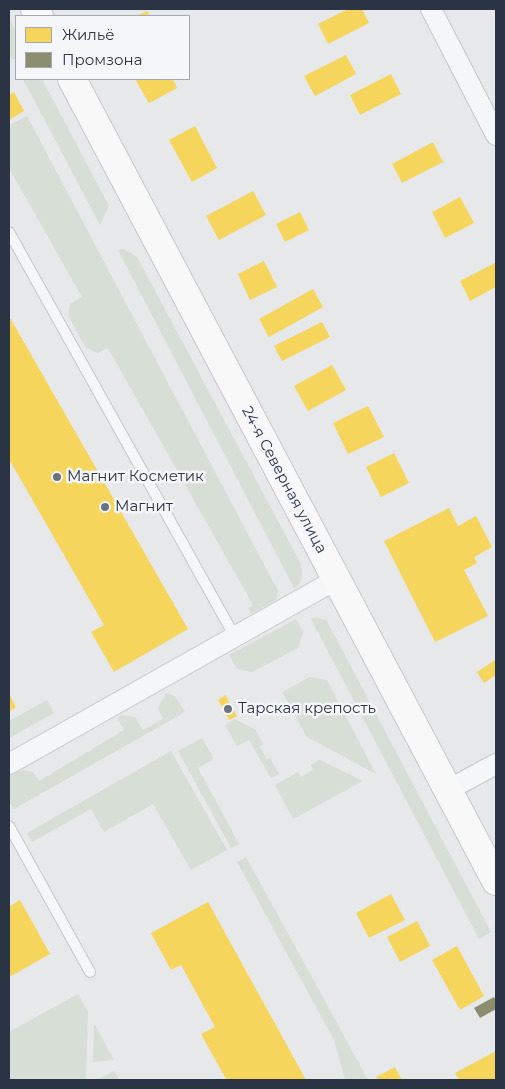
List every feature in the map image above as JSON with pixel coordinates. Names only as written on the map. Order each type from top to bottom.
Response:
[{"type":"main road","name":"24-я Северная улица","points":[[73,80],[496,882]]},
{"type":"street","points":[[431,9],[496,135]]},
{"type":"street","points":[[9,764],[337,579]]},
{"type":"street","points":[[448,790],[496,764]]},
{"type":"lane","points":[[9,232],[235,637]]},
{"type":"lane","points":[[9,826],[90,972]]},
{"type":"shaded area","points":[[9,18],[15,30],[15,58],[12,60],[9,54]]},
{"type":"shaded area","points":[[24,80],[43,80],[109,206],[100,225]]},
{"type":"shaded area","points":[[27,116],[278,591],[276,600],[251,614],[248,609],[253,605],[108,348],[98,353],[85,347],[68,315],[70,304],[82,297],[9,168],[9,125]]},
{"type":"shaded area","points":[[124,249],[137,257],[301,564],[302,577],[298,586],[294,588],[118,250]]},
{"type":"shaded area","points":[[316,617],[327,621],[491,932],[479,939],[311,619]]},
{"type":"shaded area","points":[[296,619],[303,632],[298,648],[252,672],[237,669],[229,655]]},
{"type":"shaded area","points":[[310,677],[327,680],[376,774],[307,737],[282,692]]},
{"type":"shaded area","points":[[166,693],[175,696],[185,712],[14,809],[9,801],[10,774],[24,770],[33,772],[39,781],[124,730],[118,719],[120,715],[135,717],[143,730],[163,719],[158,708]]},
{"type":"shaded area","points":[[47,700],[54,713],[9,738],[9,721]]},
{"type":"shaded area","points":[[234,719],[255,729],[263,744],[260,747],[267,760],[270,758],[279,774],[271,778],[249,740],[237,746],[225,725]]},
{"type":"shaded area","points":[[202,738],[214,759],[198,768],[239,844],[231,848],[178,751]]},
{"type":"shaded area","points":[[171,751],[227,850],[191,870],[153,804],[104,832],[91,809],[32,842],[27,833]]},
{"type":"shaded area","points":[[320,760],[363,781],[293,819],[275,785],[298,772],[301,777],[313,770],[311,765]]},
{"type":"shaded area","points":[[246,857],[368,1080],[345,1080],[334,1040],[237,862]]},
{"type":"shaded area","points":[[78,994],[88,1012],[86,1080],[9,1080],[9,1032]]},
{"type":"shaded area","points":[[94,1023],[114,1060],[93,1062]]},
{"type":"shaded area","points":[[114,1071],[119,1080],[97,1080]]},
{"type":"building: Жильё","points":[[348,9],[362,9],[369,23],[328,44],[318,24]]},
{"type":"building: Жильё","points":[[147,11],[149,15],[138,15]]},
{"type":"building: Жильё","points":[[346,55],[356,74],[315,96],[304,76]]},
{"type":"building: Жильё","points":[[391,74],[401,94],[360,115],[350,95]]},
{"type":"building: Жильё","points":[[136,80],[173,80],[177,88],[149,103]]},
{"type":"building: Жильё","points":[[14,92],[24,111],[9,120],[9,95]]},
{"type":"building: Жильё","points":[[195,126],[217,168],[192,182],[169,140]]},
{"type":"building: Жильё","points":[[433,142],[443,162],[402,183],[392,164]]},
{"type":"building: Жильё","points":[[253,191],[266,215],[219,240],[206,216]]},
{"type":"building: Жильё","points":[[460,197],[474,223],[445,238],[432,212]]},
{"type":"building: Жильё","points":[[300,212],[309,230],[285,242],[276,224]]},
{"type":"building: Жильё","points":[[264,261],[277,287],[250,300],[238,274]]},
{"type":"building: Жильё","points":[[495,263],[496,287],[470,301],[460,281]]},
{"type":"building: Жильё","points":[[313,289],[323,307],[269,337],[259,319]]},
{"type":"building: Жильё","points":[[9,316],[188,629],[114,672],[91,632],[104,625],[9,459]]},
{"type":"building: Жильё","points":[[322,322],[330,337],[282,361],[274,346]]},
{"type":"building: Жильё","points":[[332,365],[346,390],[308,411],[294,386]]},
{"type":"building: Жильё","points":[[368,406],[384,437],[348,454],[333,423]]},
{"type":"building: Жильё","points":[[394,453],[409,483],[381,497],[366,467]]},
{"type":"building: Жильё","points":[[449,508],[458,526],[476,516],[492,547],[474,557],[477,563],[464,570],[488,616],[435,642],[384,541]]},
{"type":"building: Жильё","points":[[495,660],[496,675],[484,683],[477,672]]},
{"type":"building: Жильё","points":[[9,694],[16,707],[9,712]]},
{"type":"building: Жильё","name":"Тарская крепость","points":[[225,695],[237,716],[229,720],[218,700]]},
{"type":"building: Жильё","points":[[391,894],[405,920],[369,938],[356,913]]},
{"type":"building: Жильё","points":[[20,900],[50,954],[11,976],[9,973],[9,907]]},
{"type":"building: Жильё","points":[[208,902],[306,1080],[226,1079],[201,1034],[215,1027],[181,965],[171,970],[151,933]]},
{"type":"building: Жильё","points":[[417,921],[430,946],[400,962],[387,937]]},
{"type":"building: Жильё","points":[[457,946],[484,996],[460,1010],[432,960]]},
{"type":"building: Жильё","points":[[496,1051],[496,1080],[459,1080],[455,1073]]},
{"type":"building: Жильё","points":[[395,1067],[402,1080],[378,1080],[376,1077]]},
{"type":"building: Промзона","points":[[494,997],[496,1009],[480,1018],[474,1008]]},
{"type":"place","name":"Магнит Косметик","points":[[57,477]]},
{"type":"place","name":"Магнит","points":[[105,507]]},
{"type":"place","name":"Тарская крепость","points":[[228,709]]}]
